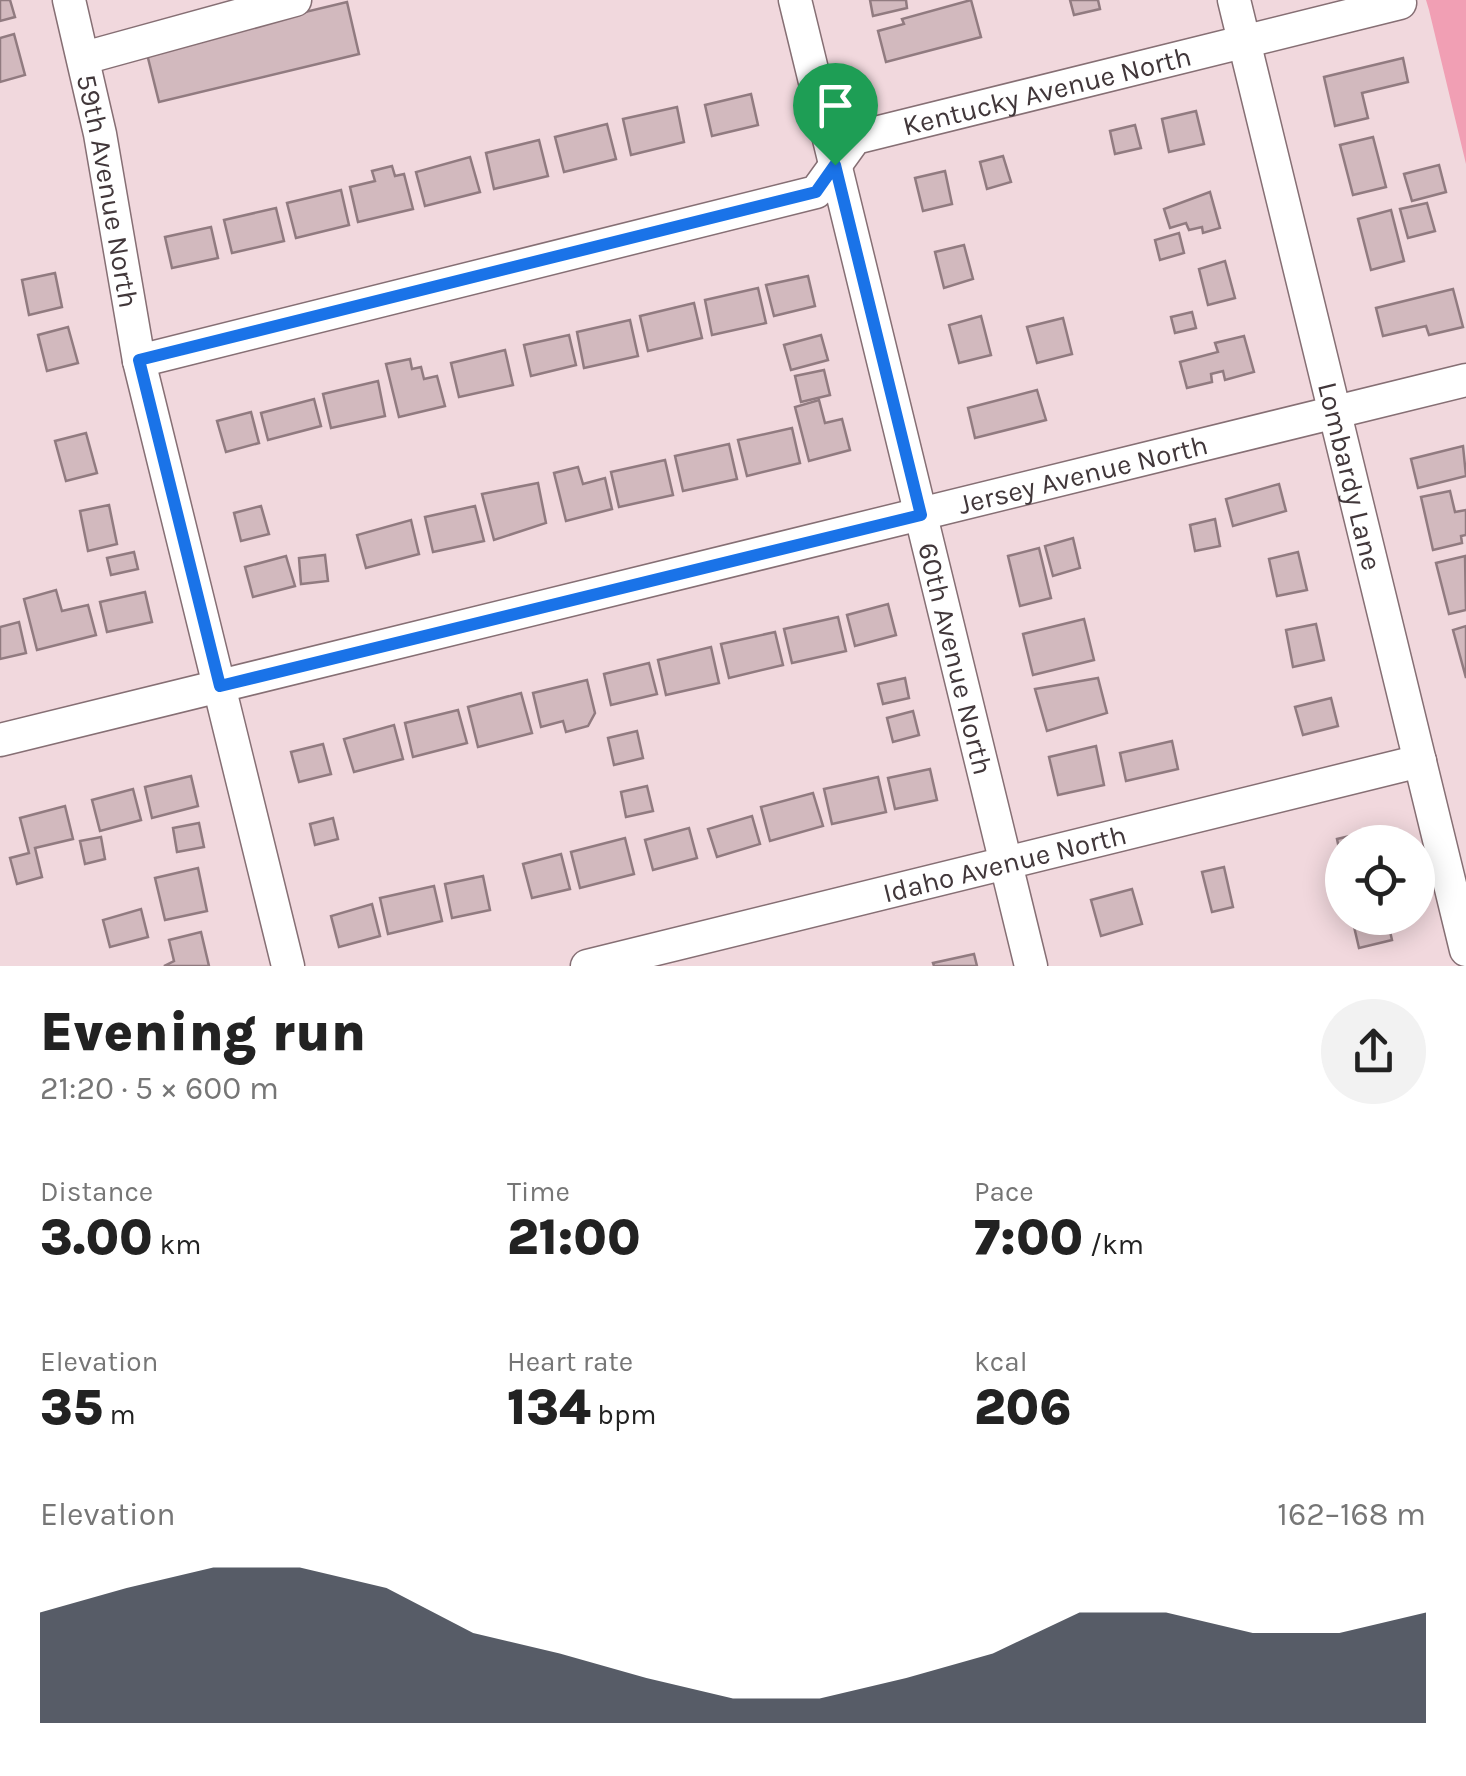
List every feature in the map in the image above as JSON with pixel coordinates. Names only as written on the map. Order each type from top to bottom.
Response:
[{"type":"street","name":"59th Avenue North","points":[[69,0],[84,58],[139,360],[288,966]]},
{"type":"street","points":[[84,58],[295,0]]},
{"type":"street","name":"60th Avenue North","points":[[795,0],[1031,966]]},
{"type":"street","name":"Lombardy Lane","points":[[1234,0],[1466,950]]},
{"type":"street","name":"Kentucky Avenue North","points":[[139,360],[816,192],[854,138],[1400,4]]},
{"type":"street","name":"Jersey Avenue North","points":[[0,740],[1466,380]]},
{"type":"street","name":"Idaho Avenue North","points":[[587,966],[1420,762]]},
{"type":"shaded area","points":[[1426,0],[1466,0],[1466,164],[1429,10]]},
{"type":"building","points":[[0,0],[10,0],[15,17],[0,21]]},
{"type":"building","points":[[870,0],[906,0],[907,8],[873,16]]},
{"type":"building","points":[[971,0],[981,37],[886,62],[878,31],[904,24],[902,19]]},
{"type":"building","points":[[1070,0],[1098,0],[1100,9],[1074,15]]},
{"type":"building","points":[[347,2],[359,54],[159,102],[146,50]]},
{"type":"building","points":[[14,34],[25,75],[0,82],[0,38]]},
{"type":"building","points":[[1403,58],[1408,82],[1362,93],[1368,118],[1335,126],[1324,77]]},
{"type":"building","points":[[751,94],[758,125],[712,136],[705,105]]},
{"type":"building","points":[[677,107],[684,142],[631,155],[623,119]]},
{"type":"building","points":[[1196,111],[1204,144],[1169,152],[1162,119]]},
{"type":"building","points":[[607,124],[616,159],[564,172],[555,137]]},
{"type":"building","points":[[1135,125],[1141,148],[1115,154],[1110,131]]},
{"type":"building","points":[[1373,137],[1386,187],[1353,195],[1340,145]]},
{"type":"building","points":[[539,140],[548,176],[494,189],[486,153]]},
{"type":"building","points":[[1003,156],[1011,182],[987,189],[980,162]]},
{"type":"building","points":[[470,157],[480,192],[425,206],[416,172]]},
{"type":"building","points":[[1439,165],[1446,192],[1412,201],[1404,174]]},
{"type":"building","points":[[392,166],[395,176],[404,174],[413,209],[358,222],[350,187],[375,181],[372,171]]},
{"type":"building","points":[[945,171],[952,204],[923,211],[915,178]]},
{"type":"building","points":[[341,190],[349,225],[296,238],[287,203]]},
{"type":"building","points":[[1210,192],[1220,228],[1203,233],[1202,227],[1189,230],[1186,223],[1170,228],[1164,209]]},
{"type":"building","points":[[1427,203],[1435,231],[1408,238],[1400,209]]},
{"type":"building","points":[[276,208],[284,241],[232,253],[224,220]]},
{"type":"building","points":[[1391,210],[1404,261],[1371,270],[1358,219]]},
{"type":"building","points":[[211,227],[218,258],[172,268],[165,237]]},
{"type":"building","points":[[1179,233],[1184,253],[1160,260],[1155,240]]},
{"type":"building","points":[[964,245],[973,279],[944,288],[935,252]]},
{"type":"building","points":[[1225,261],[1235,298],[1208,305],[1199,269]]},
{"type":"building","points":[[55,273],[62,307],[29,315],[22,280]]},
{"type":"building","points":[[808,276],[815,306],[774,316],[766,285]]},
{"type":"building","points":[[758,288],[766,323],[712,335],[705,300]]},
{"type":"building","points":[[1453,289],[1463,327],[1429,335],[1426,326],[1383,336],[1376,308]]},
{"type":"building","points":[[694,303],[702,338],[648,351],[640,316]]},
{"type":"building","points":[[1192,312],[1196,328],[1175,333],[1171,317]]},
{"type":"building","points":[[981,316],[991,355],[959,363],[949,325]]},
{"type":"building","points":[[1063,318],[1072,354],[1037,363],[1027,327]]},
{"type":"building","points":[[630,320],[638,356],[584,368],[577,332]]},
{"type":"building","points":[[68,327],[78,363],[47,371],[38,335]]},
{"type":"building","points":[[569,335],[576,365],[531,376],[524,345]]},
{"type":"building","points":[[821,335],[828,360],[791,370],[784,345]]},
{"type":"building","points":[[1244,336],[1254,372],[1225,380],[1223,371],[1211,374],[1212,382],[1187,388],[1180,362],[1218,352],[1215,343]]},
{"type":"building","points":[[505,350],[513,385],[459,397],[451,363]]},
{"type":"building","points":[[410,359],[412,369],[421,367],[424,379],[437,376],[445,406],[399,417],[386,364]]},
{"type":"building","points":[[824,370],[830,395],[801,402],[795,376]]},
{"type":"building","points":[[378,381],[385,416],[331,428],[323,394]]},
{"type":"building","points":[[1037,390],[1046,420],[975,438],[968,408]]},
{"type":"building","points":[[314,399],[321,426],[268,440],[261,413]]},
{"type":"building","points":[[819,400],[825,423],[842,419],[850,450],[809,461],[795,407]]},
{"type":"building","points":[[251,412],[259,443],[226,452],[217,421]]},
{"type":"building","points":[[792,428],[800,463],[747,476],[738,440]]},
{"type":"building","points":[[86,433],[97,473],[66,481],[55,441]]},
{"type":"building","points":[[729,444],[737,479],[683,491],[675,456]]},
{"type":"building","points":[[1463,446],[1466,476],[1418,488],[1411,459]]},
{"type":"building","points":[[665,460],[673,495],[619,507],[611,472]]},
{"type":"building","points":[[578,467],[583,484],[605,478],[612,509],[566,521],[554,473]]},
{"type":"building","points":[[538,483],[546,523],[494,540],[482,494]]},
{"type":"building","points":[[1279,484],[1286,511],[1233,526],[1226,499]]},
{"type":"building","points":[[1450,491],[1455,512],[1466,510],[1466,535],[1461,536],[1462,543],[1433,550],[1421,497]]},
{"type":"building","points":[[109,505],[117,544],[88,551],[80,511]]},
{"type":"building","points":[[261,506],[269,534],[241,541],[234,513]]},
{"type":"building","points":[[475,506],[484,541],[433,552],[425,517]]},
{"type":"building","points":[[1215,519],[1220,546],[1195,551],[1190,525]]},
{"type":"building","points":[[411,520],[419,554],[366,568],[357,535]]},
{"type":"building","points":[[1073,538],[1080,568],[1053,576],[1045,546]]},
{"type":"building","points":[[1039,548],[1051,598],[1020,606],[1008,556]]},
{"type":"building","points":[[134,552],[138,569],[111,575],[107,558]]},
{"type":"building","points":[[1298,552],[1307,590],[1277,596],[1269,559]]},
{"type":"building","points":[[325,555],[328,581],[301,584],[299,558]]},
{"type":"building","points":[[286,556],[295,586],[253,597],[245,567]]},
{"type":"building","points":[[1465,556],[1466,610],[1449,614],[1436,563]]},
{"type":"building","points":[[56,590],[62,611],[88,605],[96,635],[37,650],[24,599]]},
{"type":"building","points":[[145,592],[152,622],[107,632],[100,602]]},
{"type":"building","points":[[888,604],[896,635],[855,646],[847,615]]},
{"type":"building","points":[[838,617],[846,651],[792,663],[784,629]]},
{"type":"building","points":[[1084,619],[1094,660],[1033,675],[1023,634]]},
{"type":"building","points":[[19,622],[26,653],[0,659],[0,627]]},
{"type":"building","points":[[1316,624],[1324,660],[1293,667],[1286,630]]},
{"type":"building","points":[[1466,626],[1466,678],[1453,630]]},
{"type":"building","points":[[775,632],[783,665],[729,678],[721,644]]},
{"type":"building","points":[[711,647],[719,683],[666,695],[658,660]]},
{"type":"building","points":[[649,663],[657,694],[611,705],[604,674]]},
{"type":"building","points":[[905,678],[909,698],[883,704],[878,684]]},
{"type":"building","points":[[1098,678],[1107,713],[1047,731],[1035,689]]},
{"type":"building","points":[[587,680],[595,713],[588,726],[566,732],[563,721],[541,727],[533,693]]},
{"type":"building","points":[[521,693],[532,733],[478,747],[468,707]]},
{"type":"building","points":[[1331,698],[1338,726],[1303,735],[1295,707]]},
{"type":"building","points":[[458,710],[467,743],[413,757],[405,723]]},
{"type":"building","points":[[913,711],[919,735],[893,742],[887,718]]},
{"type":"building","points":[[394,725],[403,759],[354,772],[344,739]]},
{"type":"building","points":[[637,731],[643,758],[614,765],[608,738]]},
{"type":"building","points":[[1172,741],[1178,769],[1126,781],[1120,753]]},
{"type":"building","points":[[323,744],[331,774],[299,782],[291,752]]},
{"type":"building","points":[[1096,746],[1104,785],[1058,795],[1049,757]]},
{"type":"building","points":[[930,769],[937,800],[895,809],[888,778]]},
{"type":"building","points":[[191,776],[198,806],[152,818],[145,787]]},
{"type":"building","points":[[878,777],[886,812],[832,824],[824,789]]},
{"type":"building","points":[[647,786],[653,811],[626,817],[621,792]]},
{"type":"building","points":[[133,789],[141,820],[100,831],[92,800]]},
{"type":"building","points":[[813,793],[823,826],[770,841],[761,807]]},
{"type":"building","points":[[65,806],[73,839],[35,848],[42,877],[17,884],[10,858],[29,853],[20,818]]},
{"type":"building","points":[[752,816],[760,844],[717,857],[708,829]]},
{"type":"building","points":[[333,818],[338,839],[315,845],[310,824]]},
{"type":"building","points":[[199,823],[204,847],[177,852],[173,828]]},
{"type":"building","points":[[689,828],[697,858],[653,870],[645,840]]},
{"type":"building","points":[[101,837],[105,859],[85,864],[80,841]]},
{"type":"building","points":[[625,838],[634,874],[580,888],[571,852]]},
{"type":"building","points":[[561,854],[570,889],[532,898],[523,864]]},
{"type":"building","points":[[1224,867],[1233,907],[1212,912],[1202,872]]},
{"type":"building","points":[[198,868],[207,911],[165,920],[155,878]]},
{"type":"building","points":[[483,876],[490,910],[452,918],[445,884]]},
{"type":"building","points":[[434,886],[442,921],[388,934],[380,898]]},
{"type":"building","points":[[1132,889],[1142,924],[1101,936],[1091,900]]},
{"type":"building","points":[[372,904],[380,936],[339,947],[331,916]]},
{"type":"building","points":[[141,909],[148,937],[110,947],[103,920]]},
{"type":"building","points":[[201,932],[209,966],[164,966],[174,961],[169,940]]},
{"type":"building","points":[[1356,935],[1391,935],[1392,940],[1359,948]]},
{"type":"building","points":[[974,954],[977,966],[933,963]]},
{"type":"route","points":[[835,165],[921,515],[220,686],[139,360],[816,192],[835,165]]}]
